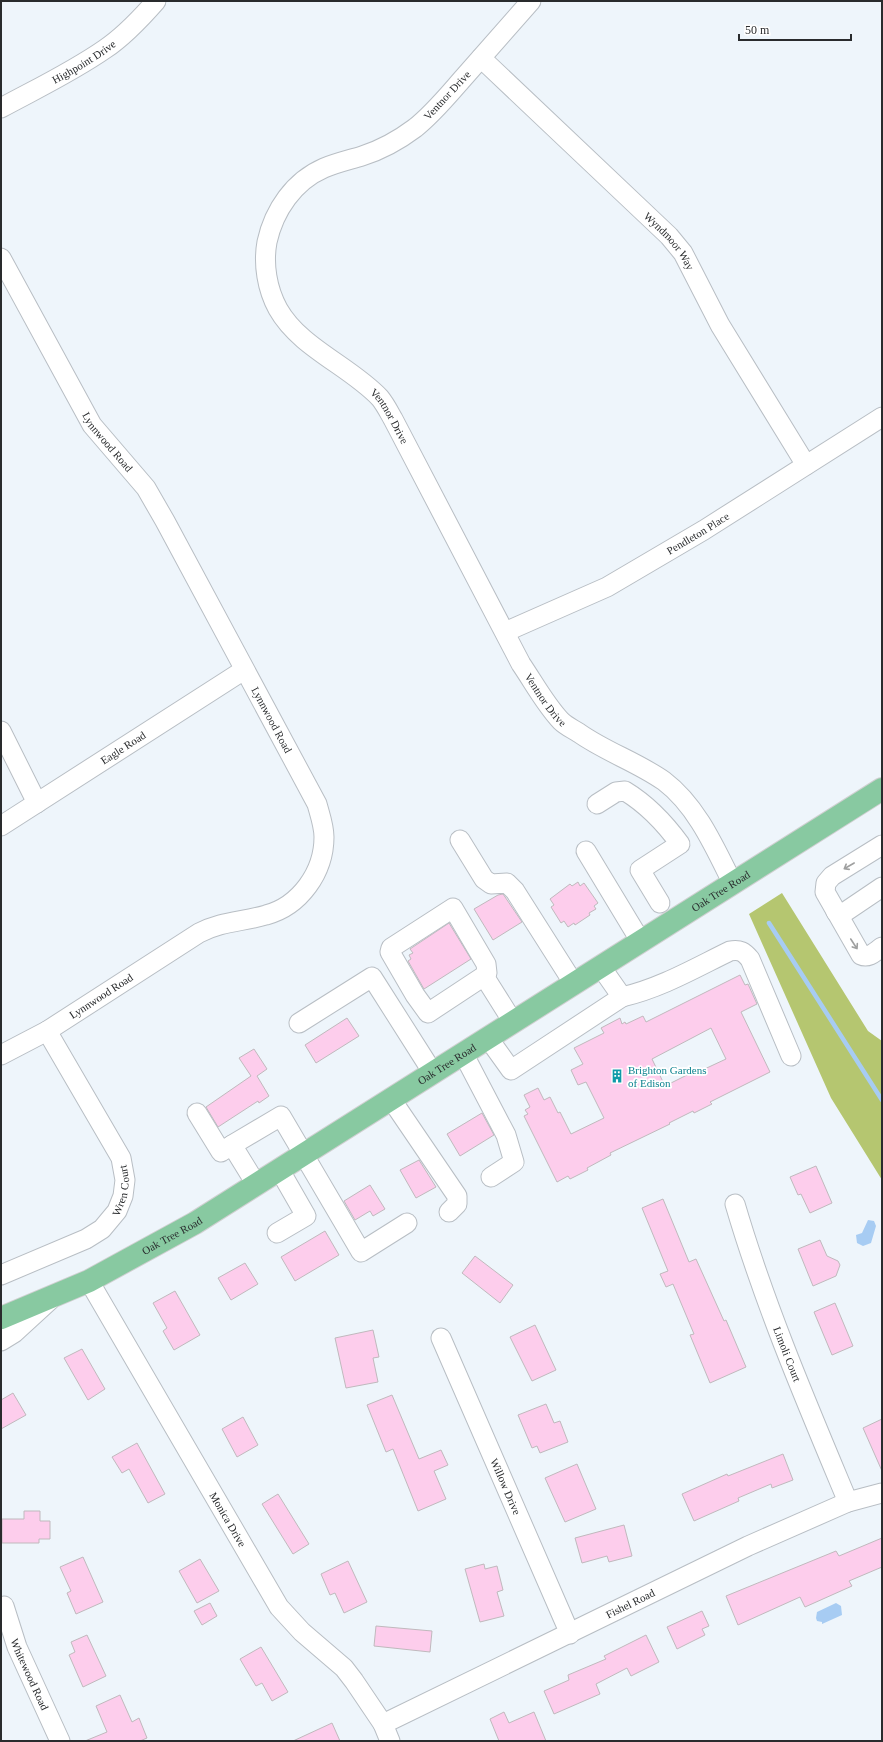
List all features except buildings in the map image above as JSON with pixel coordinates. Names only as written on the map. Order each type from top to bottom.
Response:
[{"type":"main road","name":"Oak Tree Road","points":[[1,1318],[89,1281],[195,1223],[882,789]]},
{"type":"street","name":"Highpoint Drive","points":[[1,108],[58,78],[107,48],[156,1]]},
{"type":"street","name":"Ventnor Drive","points":[[531,1],[443,102],[414,129],[380,149],[324,168],[306,179],[290,193],[278,210],[270,230],[266,250],[266,272],[271,292],[278,309],[294,330],[365,385],[380,399],[393,419],[521,664],[544,700],[562,722],[597,746],[628,760],[664,781],[684,802],[706,832],[733,884]]},
{"type":"street","name":"Wyndmoor Way","points":[[481,58],[669,236],[683,253],[720,325],[806,465]]},
{"type":"street","name":"Lynnwood Road","points":[[1,258],[92,425],[146,488],[317,804],[322,820],[324,837],[322,854],[317,871],[308,886],[297,898],[283,908],[268,915],[221,924],[199,933],[47,1031],[1,1055]]},
{"type":"street","name":"Pendleton Place","points":[[505,632],[607,587],[704,530],[882,417]]},
{"type":"street","name":"Eagle Road","points":[[1,826],[244,670]]},
{"type":"street","points":[[1,731],[37,803]]},
{"type":"street","points":[[597,804],[616,792],[625,791],[649,808],[667,826],[680,844],[640,870],[660,903]]},
{"type":"street","points":[[460,840],[484,879],[491,884],[507,883],[515,891],[574,984]]},
{"type":"street","points":[[882,845],[832,876],[826,883],[825,892],[861,955],[864,957],[869,956],[882,946]]},
{"type":"street","points":[[586,851],[641,942]]},
{"type":"street","points":[[836,912],[840,914],[844,912],[882,887]]},
{"type":"street","points":[[453,908],[486,964],[487,973],[484,976],[428,1013],[415,995],[390,952],[391,948],[453,908]]},
{"type":"street","points":[[488,1038],[511,1070],[622,997],[643,992],[658,986],[730,951],[738,950],[745,952],[750,959],[791,1056]]},
{"type":"street","points":[[601,967],[622,997]]},
{"type":"street","points":[[484,976],[513,1022]]},
{"type":"street","points":[[299,1023],[372,977],[433,1073]]},
{"type":"street","name":"Wren Court","points":[[1,1275],[86,1239],[102,1229],[117,1211],[124,1196],[124,1180],[121,1158],[47,1031]]},
{"type":"street","points":[[463,1053],[506,1135],[514,1162],[491,1176]]},
{"type":"street","points":[[391,1099],[457,1196],[457,1204],[449,1212]]},
{"type":"street","points":[[197,1113],[221,1152],[281,1116],[361,1252],[407,1224]]},
{"type":"street","points":[[232,1145],[256,1184]]},
{"type":"street","points":[[278,1233],[306,1216],[279,1169]]},
{"type":"street","name":"Limoli Court","points":[[735,1204],[751,1259],[776,1328],[848,1502]]},
{"type":"street","name":"Monica Drive","points":[[89,1281],[279,1607],[302,1632],[344,1668],[386,1732]]},
{"type":"street","points":[[1,1341],[14,1333],[53,1297]]},
{"type":"street","name":"Willow Drive","points":[[441,1338],[570,1634]]},
{"type":"street","name":"Fishel Road","points":[[386,1732],[570,1634],[748,1546],[848,1502],[882,1493]]},
{"type":"street","name":"Whitewood Road","points":[[4,1606],[17,1647],[60,1741]]},
{"type":"green space","points":[[782,893],[868,1031],[882,1041],[882,1180],[831,1098],[749,914]]},
{"type":"water","points":[[868,1220],[874,1221],[876,1226],[871,1243],[863,1246],[857,1243],[856,1235],[862,1233]]},
{"type":"water","points":[[836,1603],[841,1606],[842,1615],[822,1624],[822,1622],[817,1621],[817,1612]]},
{"type":"waterway","points":[[769,923],[882,1100]]},
{"type":"place","name":"Brighton Gardens of Edison","points":[[617,1076]]}]
